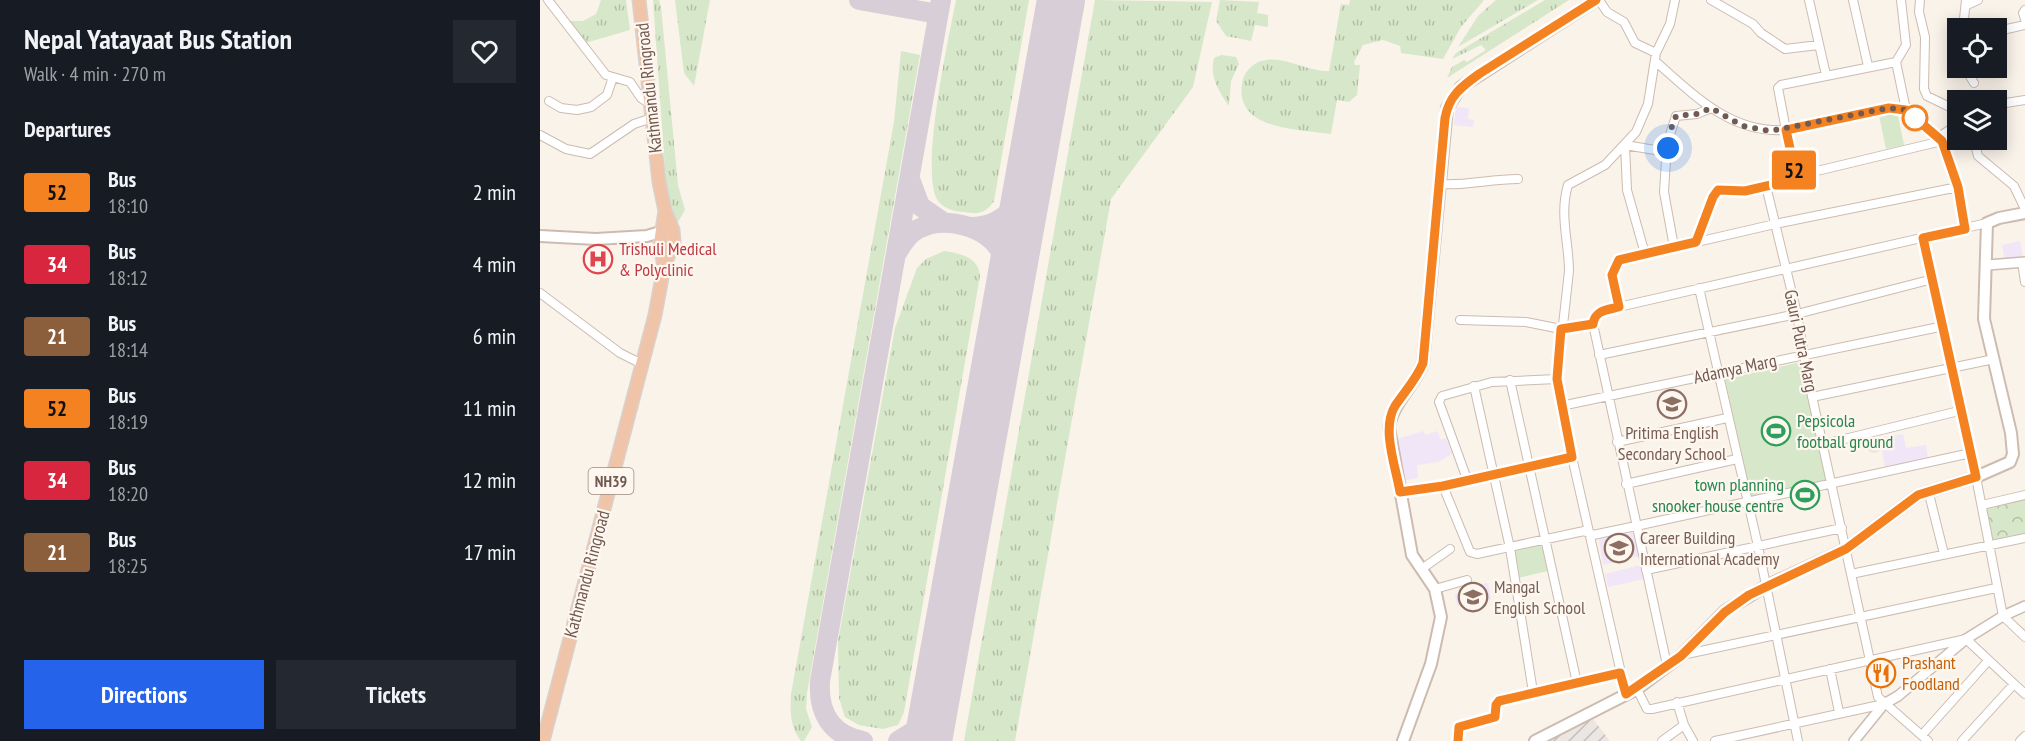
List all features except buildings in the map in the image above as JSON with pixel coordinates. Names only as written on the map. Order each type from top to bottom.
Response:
[{"type":"highway","name":"Kathmandu Ringroad","points":[[543,741],[642,364],[664,267],[667,236],[665,211],[639,0]]},
{"type":"main road","points":[[1403,741],[1431,664],[1441,617],[1435,589],[1423,568],[1412,555],[1389,428],[1390,416],[1413,384],[1423,363],[1447,108],[1457,91],[1597,0]]},
{"type":"main road","points":[[1535,741],[1637,689],[1681,656],[1725,612],[1766,586],[1846,549],[1910,500],[1928,490],[1976,477],[2007,465],[2013,454],[2011,433],[1984,319],[1988,265],[1987,223],[2025,211]]},
{"type":"main road","points":[[540,236],[580,240],[667,236]]},
{"type":"street","points":[[540,135],[566,149],[590,154],[652,112],[630,82],[606,75],[548,0]]},
{"type":"street","points":[[1597,0],[1607,12],[1624,22],[1635,43],[1656,57],[1711,108],[1743,126],[1770,131],[1786,130],[1873,111],[1906,110]]},
{"type":"street","points":[[1626,694],[1588,534],[1557,379],[1561,329],[1569,280],[1569,254],[1564,241],[1565,196],[1568,185],[1605,165],[1636,132],[1647,105],[1656,57],[1670,24],[1675,0]]},
{"type":"street","points":[[1711,0],[1753,24],[1761,33],[1785,49],[1819,45]]},
{"type":"street","points":[[1809,0],[1826,75]]},
{"type":"street","points":[[1853,0],[1868,66]]},
{"type":"street","points":[[1901,0],[1906,45],[1896,62],[1906,110],[1941,139],[1958,187],[1965,229]]},
{"type":"street","points":[[1920,0],[1919,12],[1925,36],[1924,89],[1927,96],[1947,106]]},
{"type":"street","points":[[1964,18],[1966,2],[1978,0]]},
{"type":"street","points":[[2025,10],[2023,13],[2025,19]]},
{"type":"street","points":[[2007,29],[2025,25]]},
{"type":"street","points":[[1796,176],[1778,88],[1826,75],[1896,62]]},
{"type":"street","points":[[549,101],[561,108],[577,110],[591,107],[607,95],[612,77]]},
{"type":"street","points":[[1971,78],[1974,83]]},
{"type":"street","points":[[2007,103],[2025,100]]},
{"type":"street","points":[[1674,247],[1665,203],[1668,137],[1676,116],[1697,114],[1711,108]]},
{"type":"street","points":[[1696,242],[1713,197],[1718,190],[1745,191],[1786,182],[1796,176],[1941,139],[1947,134]]},
{"type":"street","points":[[1625,145],[1667,152]]},
{"type":"street","points":[[1625,145],[1627,190],[1645,254]]},
{"type":"street","points":[[1976,150],[1978,156],[1990,169],[2014,186],[2025,211]]},
{"type":"street","points":[[1439,184],[1468,186],[1486,179],[1518,179]]},
{"type":"street","name":"Gauri Putra Marg","points":[[1766,186],[1797,314],[1803,354],[1860,618],[1878,697],[1884,704]]},
{"type":"street","points":[[1619,307],[1612,275],[1613,268],[1619,260],[1775,224],[1958,187]]},
{"type":"street","points":[[1667,665],[1599,355],[1593,324],[1596,314],[1699,288],[1987,223]]},
{"type":"street","points":[[1923,238],[1963,410],[2003,616],[2025,637]]},
{"type":"street","points":[[1988,265],[2023,262],[2025,282]]},
{"type":"street","points":[[1599,355],[1797,314],[1933,279]]},
{"type":"street","points":[[1699,288],[1787,678],[1798,741]]},
{"type":"street","points":[[540,293],[620,353],[642,364]]},
{"type":"street","points":[[1460,320],[1526,322],[1561,329],[1593,324]]},
{"type":"street","name":"Adamya Marg","points":[[1561,406],[1944,326]]},
{"type":"street","points":[[1812,397],[1994,359]]},
{"type":"street","points":[[1467,479],[1439,402],[1446,393],[1510,380],[1557,379]]},
{"type":"street","points":[[1510,380],[1577,683]]},
{"type":"street","points":[[1474,386],[1510,548],[1533,692]]},
{"type":"street","points":[[1824,444],[1963,410]]},
{"type":"street","points":[[1617,442],[1727,418]]},
{"type":"street","points":[[1443,486],[1470,552],[1477,554],[1584,531],[1588,534],[1636,526],[1971,453]]},
{"type":"street","points":[[1400,492],[1443,486],[1572,457]]},
{"type":"street","points":[[1626,484],[1737,459]]},
{"type":"street","points":[[1928,490],[1944,554]]},
{"type":"street","points":[[1982,506],[2025,495]]},
{"type":"street","points":[[1646,570],[1842,528]]},
{"type":"street","points":[[1851,574],[2025,538]]},
{"type":"street","points":[[1423,568],[1450,549]]},
{"type":"street","points":[[1435,589],[1467,580]]},
{"type":"street","points":[[1681,656],[1996,588]]},
{"type":"street","points":[[1715,741],[1839,712],[1884,704],[1898,696],[1966,639],[2003,616],[2025,606]]},
{"type":"street","points":[[1637,689],[1647,709],[1966,639]]},
{"type":"street","points":[[1966,639],[1988,662],[2025,694]]},
{"type":"street","points":[[1884,704],[1925,738],[1988,662]]},
{"type":"street","points":[[1830,669],[1839,712]]},
{"type":"street","points":[[1458,741],[1459,727],[1495,717],[1496,705],[1499,701],[1620,673]]},
{"type":"street","points":[[1962,741],[2013,684]]},
{"type":"street","points":[[1677,702],[1684,725],[1693,741]]},
{"type":"street","points":[[1856,740],[1884,704]]},
{"type":"street","points":[[1662,741],[1684,725]]},
{"type":"street","points":[[2020,741],[2025,736]]},
{"type":"shaded area","points":[[1456,107],[1469,108],[1468,119],[1474,120],[1473,127],[1454,125]]},
{"type":"shaded area","points":[[2020,241],[2023,257],[2005,261],[2002,245]]},
{"type":"shaded area","points":[[1423,431],[1426,435],[1437,431],[1441,440],[1446,438],[1452,454],[1438,462],[1417,465],[1418,478],[1401,481],[1394,440]]},
{"type":"shaded area","points":[[1903,434],[1906,448],[1926,445],[1928,459],[1885,467],[1880,438]]},
{"type":"shaded area","points":[[1871,439],[1877,439],[1881,446],[1877,453],[1871,453],[1867,449],[1867,443]]},
{"type":"shaded area","name":"Career Building International Academy","points":[[1633,533],[1639,556],[1603,565],[1599,539]]},
{"type":"shaded area","points":[[1641,565],[1644,579],[1608,587],[1605,574]]},
{"type":"shaded area","name":"Mangal English School","points":[[1488,583],[1491,600],[1457,606],[1455,594],[1465,592],[1464,587]]},
{"type":"shaded area","points":[[1593,719],[1610,741],[1545,741]]},
{"type":"green space","points":[[601,0],[626,0],[630,30],[585,43],[569,21],[583,21],[596,14]]},
{"type":"green space","points":[[653,0],[659,0],[661,7],[678,185],[685,210],[678,222],[675,221],[667,197]]},
{"type":"green space","points":[[675,0],[710,0],[694,86],[684,73]]},
{"type":"green space","points":[[956,0],[1029,0],[994,201],[979,213],[945,207],[938,201],[933,186],[932,163],[937,104]]},
{"type":"green space","points":[[1095,0],[1212,2],[1193,87],[1111,199],[1015,741],[964,741]]},
{"type":"green space","points":[[1220,0],[1259,2],[1257,13],[1268,15],[1268,27],[1255,25],[1251,41],[1226,36],[1216,21]]},
{"type":"green space","points":[[1350,0],[1484,0],[1461,27],[1443,59],[1401,53],[1400,46],[1383,40],[1363,45],[1354,62],[1355,65],[1360,65],[1357,95],[1349,102],[1337,100],[1331,134],[1273,125],[1259,119],[1249,111],[1243,99],[1242,84],[1246,73],[1257,62],[1269,59],[1286,61],[1312,69],[1329,71],[1341,4],[1349,5]]},
{"type":"green space","points":[[1496,0],[1538,0],[1458,47],[1478,16]]},
{"type":"green space","points":[[1545,0],[1569,0],[1447,78],[1452,67],[1464,60],[1467,62],[1486,50],[1481,45],[1452,59],[1456,53]]},
{"type":"green space","points":[[901,51],[920,55],[807,693],[806,709],[812,727],[804,741],[801,741],[793,724],[791,694],[894,122]]},
{"type":"green space","points":[[1221,55],[1236,57],[1239,64],[1231,81],[1229,106],[1219,89],[1213,71],[1214,58]]},
{"type":"green space","points":[[1897,111],[1904,145],[1886,149],[1879,115]]},
{"type":"green space","points":[[944,251],[972,260],[980,276],[904,712],[898,725],[883,729],[859,725],[845,717],[839,698],[838,641],[895,328],[917,268],[926,259]]},
{"type":"green space","name":"Pepsicola football ground","points":[[1801,362],[1827,483],[1751,499],[1725,379]]},
{"type":"green space","points":[[2025,500],[2025,534],[1995,542],[1990,540],[1984,512],[1986,508]]},
{"type":"green space","points":[[1538,544],[1543,548],[1548,571],[1518,578],[1515,551]]},
{"type":"taxiway","points":[[859,0],[938,14]]},
{"type":"taxiway","points":[[863,741],[842,733],[828,720],[821,703],[820,681],[941,0]]},
{"type":"taxiway","points":[[910,179],[920,206],[943,222]]},
{"type":"taxiway","points":[[971,227],[996,222],[1025,194]]},
{"type":"taxiway","points":[[897,253],[908,236],[918,229],[940,223],[964,225],[986,235],[994,243],[1004,258],[1010,279]]},
{"type":"taxiway","points":[[898,741],[922,726],[934,704]]},
{"type":"runway","points":[[928,741],[1061,0]]},
{"type":"bus line","name":"52","points":[[1458,741],[1459,727],[1495,717],[1496,705],[1499,701],[1620,673],[1626,694],[1637,689],[1681,656],[1725,612],[1749,595],[1846,549],[1883,524],[1918,495],[1928,490],[1976,477],[1963,410],[1923,238],[1965,229],[1958,187],[1949,157],[1939,137],[1906,110],[1889,108],[1786,130],[1796,176],[1792,180],[1745,191],[1718,190],[1713,197],[1696,242],[1619,260],[1613,268],[1612,275],[1619,307],[1596,314],[1593,324],[1561,329],[1557,379],[1572,457],[1443,486],[1400,492],[1389,428],[1390,416],[1413,384],[1423,363],[1445,118],[1450,99],[1461,87],[1479,74],[1596,0]]},
{"type":"place","name":"Trishuli Medical & Polyclinic","points":[[598,259]]},
{"type":"place","name":"Pritima English Secondary School","points":[[1672,404]]},
{"type":"place","name":"Pepsicola football ground","points":[[1776,431]]},
{"type":"place","name":"town planning snooker house centre","points":[[1805,495]]},
{"type":"place","name":"Career Building International Academy","points":[[1619,548]]},
{"type":"place","name":"Mangal English School","points":[[1473,597]]},
{"type":"place","name":"Prashant Foodland","points":[[1881,673]]},
{"type":"route","points":[[1668,148],[1668,137],[1676,116],[1697,114],[1711,108],[1743,126],[1770,131],[1786,130],[1889,108],[1906,110],[1915,118]]}]
